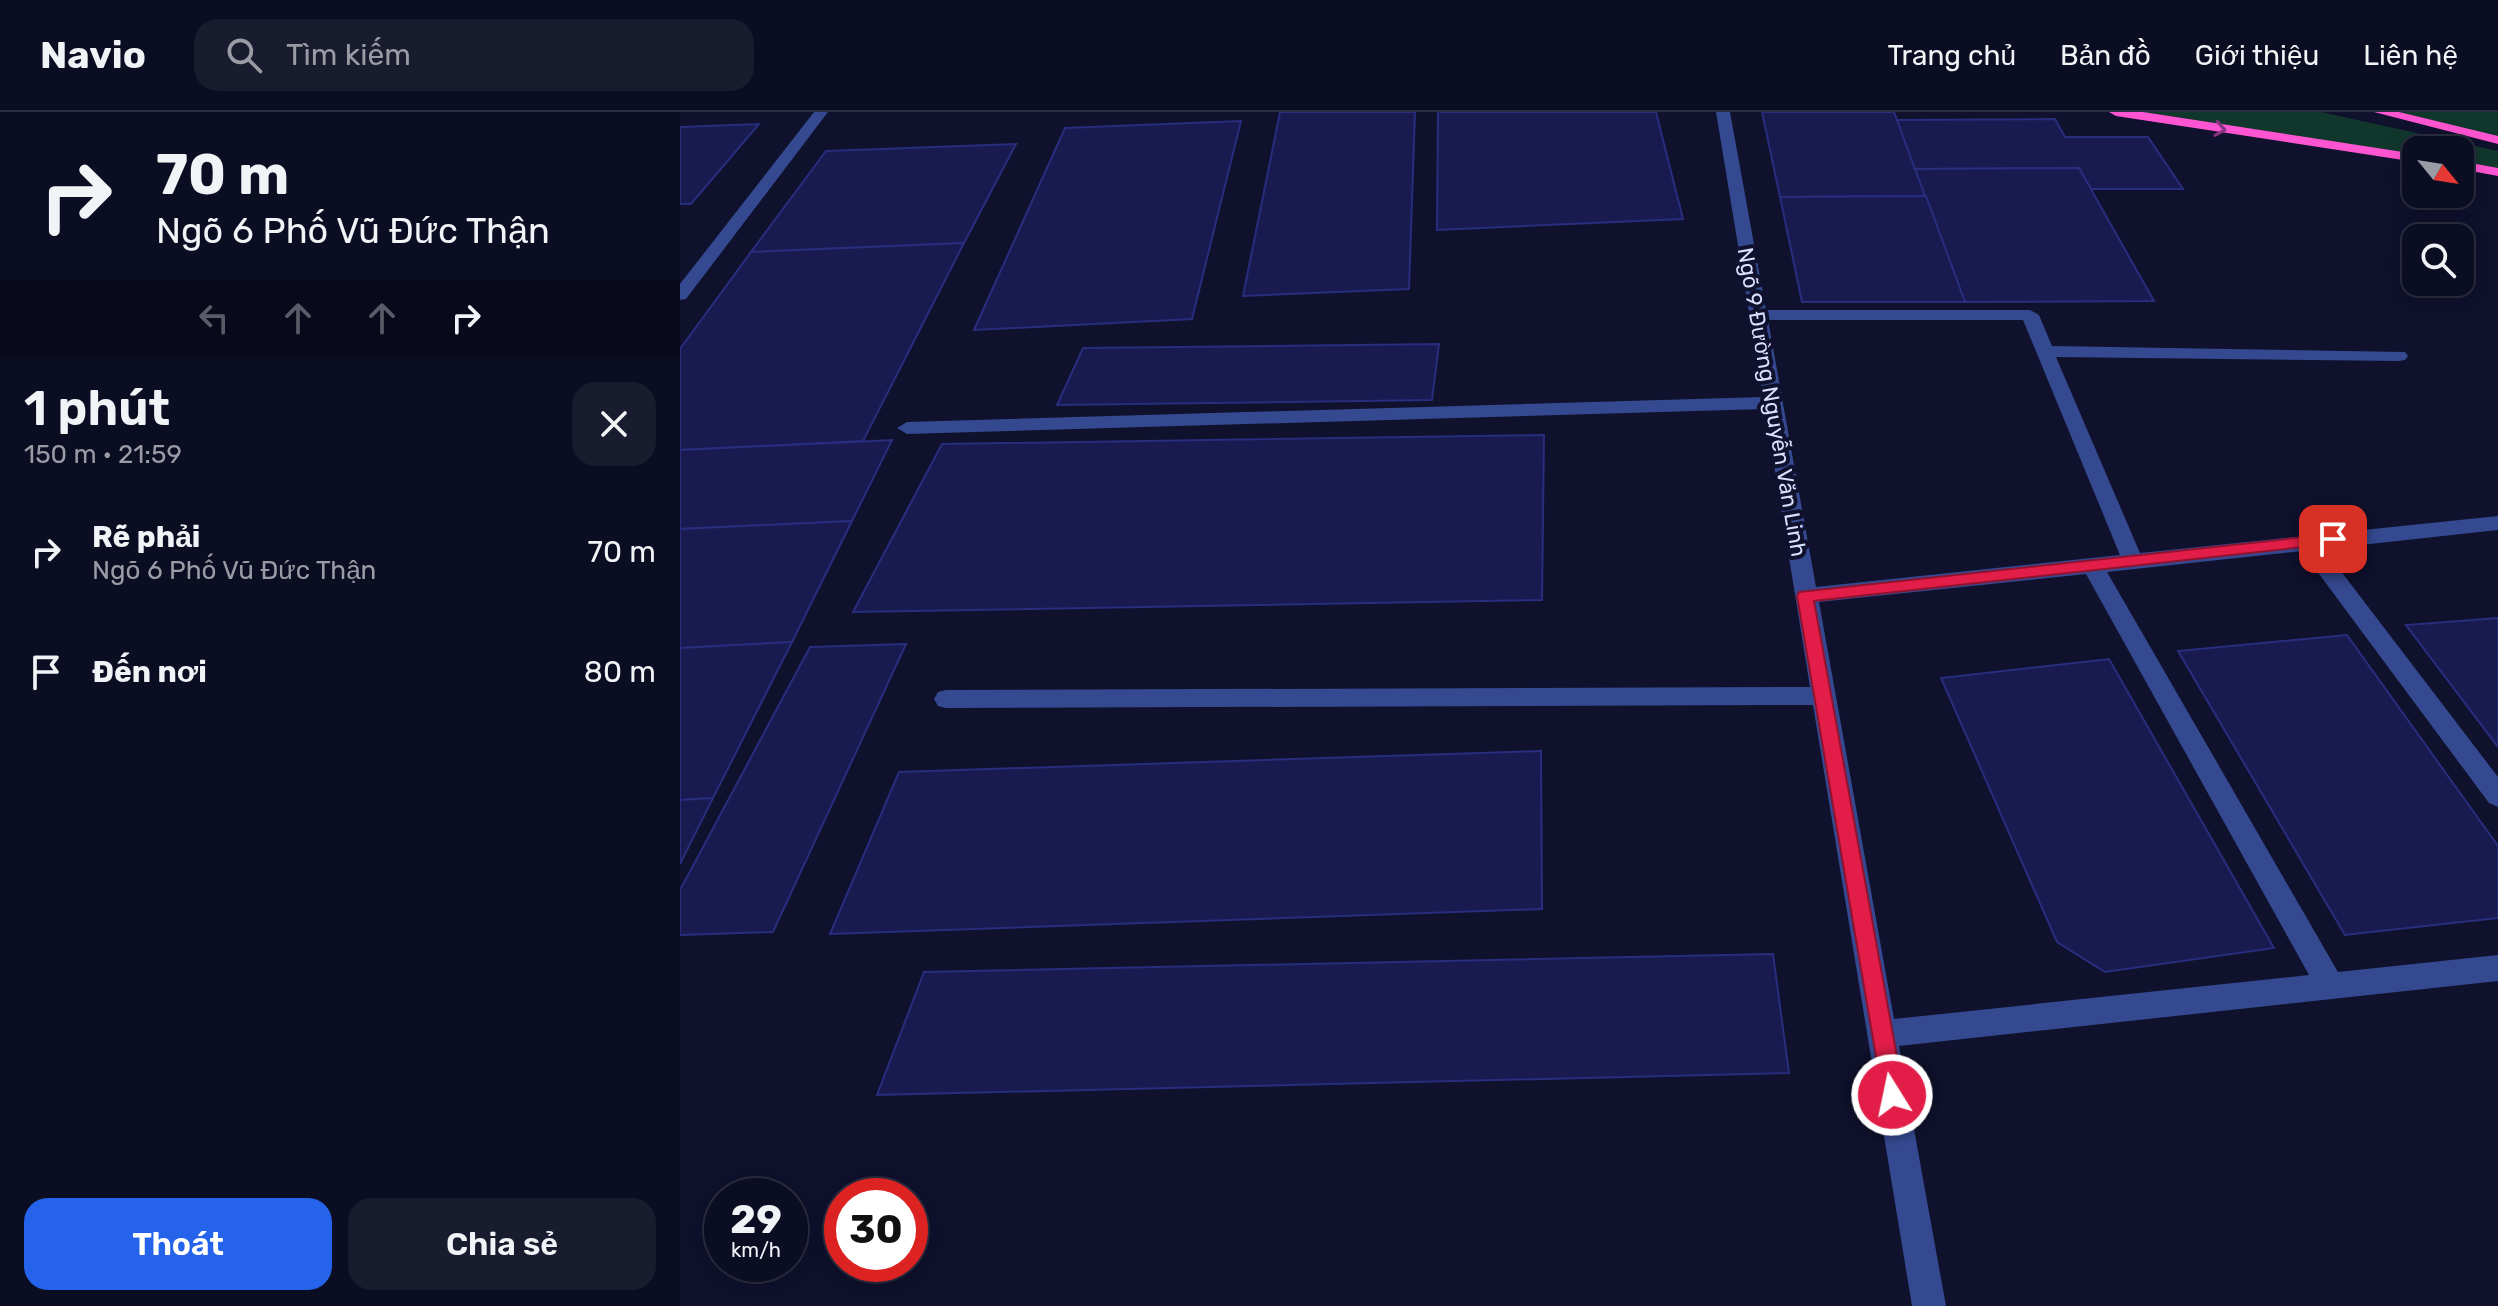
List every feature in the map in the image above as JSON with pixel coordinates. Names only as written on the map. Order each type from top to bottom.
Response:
[{"type":"highway","points":[[2116,112],[2402,156]]},
{"type":"highway","points":[[2381,112],[2498,140]]},
{"type":"highway","points":[[2474,168],[2498,172]]},
{"type":"street","points":[[682,290],[821,112]]},
{"type":"street","name":"Ngõ 9 Đường Nguyễn Văn Linh","points":[[1723,112],[1929,1306]]},
{"type":"street","points":[[1757,315],[2030,315],[2133,561]]},
{"type":"street","points":[[2045,351],[2399,356]]},
{"type":"street","points":[[907,428],[1771,403]]},
{"type":"street","points":[[1805,596],[2498,523]]},
{"type":"street","points":[[2307,542],[2498,796]]},
{"type":"street","points":[[2092,565],[2331,986]]},
{"type":"street","points":[[946,699],[1824,696]]},
{"type":"street","points":[[1882,1034],[2498,968]]},
{"type":"green space","points":[[2128,112],[2321,112],[2430,136],[2402,136],[2402,156]]},
{"type":"green space","points":[[2392,112],[2498,112],[2498,137]]},
{"type":"green space","points":[[2474,146],[2498,151],[2498,170],[2474,166]]},
{"type":"building","points":[[1280,112],[1415,112],[1409,289],[1243,296]]},
{"type":"building","points":[[1438,112],[1656,112],[1683,219],[1437,230]]},
{"type":"building","points":[[1762,112],[1894,112],[1926,196],[1780,197]]},
{"type":"building","points":[[2055,119],[2065,137],[2148,137],[2183,189],[2091,189],[2079,168],[1915,169],[1897,120]]},
{"type":"building","points":[[1241,121],[1192,319],[974,330],[1065,128]]},
{"type":"building","points":[[759,124],[691,204],[680,204],[680,127]]},
{"type":"building","points":[[1016,144],[964,243],[751,252],[826,151]]},
{"type":"building","points":[[2079,168],[2154,301],[1965,302],[1915,169]]},
{"type":"building","points":[[1926,196],[1965,302],[1802,302],[1780,197]]},
{"type":"building","points":[[964,243],[863,441],[680,450],[680,349],[751,252]]},
{"type":"building","points":[[1439,344],[1432,400],[1057,405],[1083,348]]},
{"type":"building","points":[[1544,435],[1542,600],[853,612],[942,444]]},
{"type":"building","points":[[892,440],[852,521],[680,529],[680,450]]},
{"type":"building","points":[[852,521],[792,642],[680,648],[680,529]]},
{"type":"building","points":[[2498,618],[2498,747],[2406,625]]},
{"type":"building","points":[[2347,635],[2498,846],[2498,918],[2345,935],[2178,651]]},
{"type":"building","points":[[792,642],[713,798],[680,800],[680,648]]},
{"type":"building","points":[[906,644],[773,932],[680,935],[680,890],[810,647]]},
{"type":"building","points":[[2109,659],[2274,948],[2105,972],[2057,942],[1941,678]]},
{"type":"building","points":[[1541,751],[1542,909],[830,934],[899,772]]},
{"type":"building","points":[[713,798],[680,864],[680,800]]},
{"type":"building","points":[[1773,954],[1789,1073],[877,1095],[924,972]]},
{"type":"route","points":[[1892,1095],[1805,596],[2333,539]]}]
